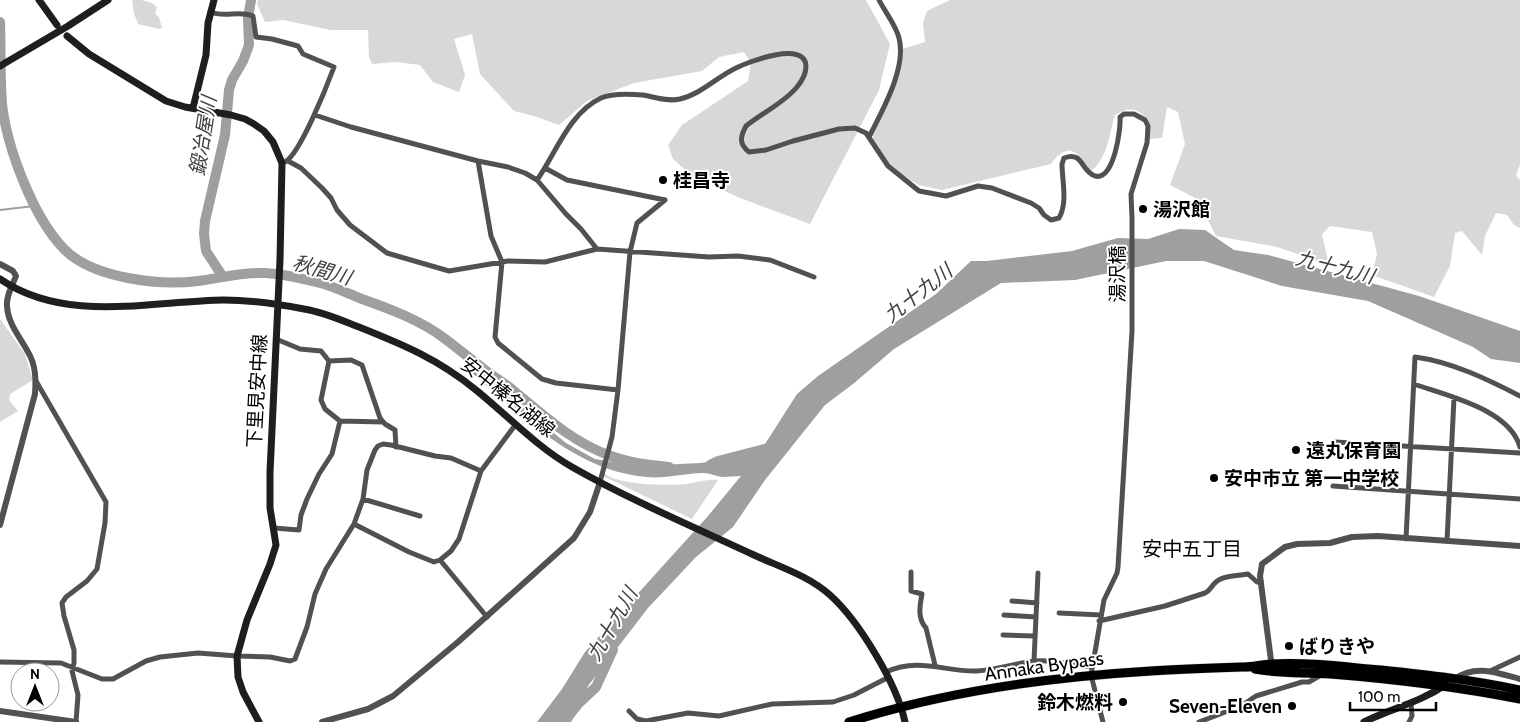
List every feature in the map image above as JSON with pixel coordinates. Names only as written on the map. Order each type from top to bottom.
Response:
[{"type":"highway","name":"Annaka Bypass","points":[[849,722],[902,707],[1092,671],[1331,666],[1455,679],[1520,690]]},
{"type":"highway","name":"Annaka Bypass","points":[[1272,668],[1444,686],[1520,699]]},
{"type":"main road","points":[[38,0],[57,25]]},
{"type":"main road","points":[[0,66],[108,0]]},
{"type":"main road","points":[[67,36],[89,54],[156,96],[176,105],[193,108],[206,55],[210,12],[214,0]]},
{"type":"main road","name":"下里見安中線","points":[[193,108],[245,119],[264,131],[285,162],[270,472],[270,508],[276,545],[247,620],[237,656],[238,677],[243,692],[259,722]]},
{"type":"main road","name":"安中榛名湖線","points":[[0,279],[12,286],[43,298],[75,305],[116,306],[228,300],[305,309],[336,318],[430,357],[468,383],[558,459],[600,482],[812,582],[828,594],[848,614],[887,674],[902,707],[905,722]]},
{"type":"main road","points":[[1364,722],[1426,698],[1455,679]]},
{"type":"street","points":[[537,180],[562,138],[582,111],[602,97],[641,95],[670,100],[681,99],[702,89],[735,68],[768,57],[788,53],[797,54],[803,58],[806,67],[803,78],[797,87],[785,98],[746,126],[742,133],[742,147],[749,152],[758,152],[793,141],[847,128],[862,130],[869,137],[892,90],[900,48],[899,37],[879,0]]},
{"type":"street","points":[[210,12],[216,15],[244,13],[253,16],[256,37],[298,46],[303,54],[334,68],[315,115],[285,162],[301,168],[331,198],[337,210],[350,225],[387,254],[449,271],[502,262],[545,262],[597,249],[709,257],[738,256],[770,260],[814,277]]},
{"type":"street","name":"湯沢橋","points":[[869,137],[888,166],[919,190],[946,196],[978,186],[992,188],[1031,203],[1051,220],[1059,218],[1064,202],[1062,164],[1064,158],[1073,156],[1078,158],[1084,168],[1095,176],[1101,175],[1106,172],[1112,162],[1119,132],[1120,117],[1124,114],[1134,114],[1145,120],[1148,126],[1147,143],[1131,194],[1132,330],[1118,567],[1104,600],[1092,671]]},
{"type":"street","points":[[315,115],[525,173],[537,180],[566,214],[581,228],[597,249]]},
{"type":"street","points":[[478,161],[491,236],[502,262],[495,337],[498,343],[542,379],[556,383],[618,390]]},
{"type":"street","points":[[322,722],[368,709],[393,696],[487,617],[574,538],[590,512],[612,437],[630,252],[637,224],[665,200],[567,180],[545,168]]},
{"type":"street","points":[[0,264],[13,271],[16,276],[8,298],[9,318],[19,339],[29,352],[36,381],[35,394],[0,526]]},
{"type":"street","points":[[276,339],[300,349],[321,351],[329,361]]},
{"type":"street","points":[[1406,539],[1415,357],[1462,369],[1520,396]]},
{"type":"street","points":[[329,361],[351,360],[362,365],[380,418],[395,430],[396,447]]},
{"type":"street","points":[[329,361],[321,400],[325,409],[340,421],[383,422]]},
{"type":"street","points":[[0,711],[76,722],[78,695],[72,671],[74,650],[62,604],[66,597],[87,581],[97,569],[106,514],[106,502],[36,381]]},
{"type":"street","points":[[1414,384],[1454,398],[1497,417],[1513,433],[1520,447]]},
{"type":"street","points":[[1447,540],[1454,398]]},
{"type":"street","points":[[274,528],[299,530],[301,515],[307,499],[319,474],[332,454],[340,421]]},
{"type":"street","points":[[354,524],[409,552],[434,562],[440,560],[451,551],[460,539],[481,471],[516,424]]},
{"type":"street","points":[[1335,442],[1520,453]]},
{"type":"street","points":[[0,662],[61,662],[95,678],[113,679],[146,661],[160,657],[198,652],[270,657],[290,661],[295,659],[307,627],[315,594],[326,569],[354,524],[363,499],[367,470],[378,446],[383,444],[451,458],[481,471]]},
{"type":"street","points":[[1333,486],[1520,499]]},
{"type":"street","points":[[363,499],[420,516]]},
{"type":"street","points":[[1272,668],[1260,581],[1262,564],[1285,547],[1297,544],[1330,543],[1352,537],[1378,536],[1520,546]]},
{"type":"street","points":[[440,560],[487,617]]},
{"type":"street","points":[[911,572],[911,592],[922,594],[919,612],[923,625],[926,628],[935,665]]},
{"type":"street","points":[[1034,661],[1038,573]]},
{"type":"street","points":[[1099,622],[1205,594],[1215,582],[1222,578],[1248,574],[1257,582],[1260,581]]},
{"type":"street","points":[[1012,601],[1037,603]]},
{"type":"street","points":[[1059,613],[1101,615]]},
{"type":"street","points":[[1004,615],[1036,618]]},
{"type":"street","points":[[1003,635],[1035,636]]},
{"type":"street","points":[[1489,672],[1520,657]]},
{"type":"street","points":[[629,712],[637,719],[646,721],[688,713],[720,716],[772,704],[833,702],[854,695],[900,667],[935,665],[978,671],[1034,661],[1052,660],[1092,671],[1103,722]]},
{"type":"street","points":[[1455,679],[1472,670],[1520,679]]},
{"type":"street","points":[[1199,722],[1241,706],[1256,696],[1302,682],[1309,682],[1323,674]]},
{"type":"street","points":[[1409,722],[1412,716],[1411,703]]},
{"type":"shaded area","points":[[132,0],[142,0],[157,7],[155,14],[159,17],[162,28],[138,24]]},
{"type":"shaded area","points":[[258,0],[866,0],[890,44],[879,90],[810,224],[740,198],[692,176],[673,159],[668,145],[682,125],[748,81],[751,63],[744,52],[719,57],[702,71],[634,83],[587,101],[559,125],[514,111],[480,74],[472,34],[454,39],[465,75],[459,92],[433,82],[420,65],[396,62],[372,64],[369,57],[368,30],[331,30],[283,20],[265,22],[257,4]]},
{"type":"shaded area","points":[[950,0],[1520,0],[1520,164],[1516,176],[1520,180],[1520,228],[1514,225],[1507,215],[1496,213],[1485,236],[1482,255],[1462,231],[1455,233],[1450,266],[1434,297],[1372,275],[1377,254],[1372,232],[1330,226],[1322,234],[1329,265],[1277,247],[1216,236],[1197,199],[1170,185],[1185,144],[1178,112],[1167,107],[1162,138],[1149,139],[1148,120],[1136,111],[1129,110],[1115,115],[1104,153],[1097,166],[1091,171],[1086,170],[1078,155],[1067,151],[1056,157],[1051,164],[942,190],[919,185],[899,173],[881,157],[873,140],[873,130],[891,86],[902,49],[925,42],[923,23],[927,11]]},
{"type":"shaded area","points":[[0,319],[25,354],[33,380],[10,394],[9,400],[18,411],[0,422]]},
{"type":"shaded area","points":[[604,473],[620,480],[656,485],[679,485],[706,480],[718,480],[692,519],[603,476]]},
{"type":"water","points":[[1179,229],[1205,230],[1234,250],[1268,255],[1419,296],[1520,331],[1520,363],[1491,359],[1473,347],[1368,301],[1282,286],[1204,261],[1166,261],[1075,280],[1001,283],[894,349],[825,405],[765,480],[733,527],[696,557],[648,608],[588,686],[571,722],[537,722],[562,689],[585,652],[708,516],[741,476],[722,477],[703,473],[646,477],[619,472],[594,463],[570,451],[526,420],[465,367],[468,362],[566,443],[595,459],[639,466],[700,463],[758,455],[797,394],[818,376],[936,294],[971,261],[987,261],[1072,251],[1118,238],[1148,239]]},
{"type":"waterway","name":"鍛冶屋川","points":[[223,277],[206,251],[205,221],[225,135],[229,90],[249,45],[248,18],[251,0]]},
{"type":"waterway","name":"秋間川","points":[[0,22],[2,104],[9,141],[23,181],[42,219],[64,249],[76,259],[108,273],[146,281],[198,281],[239,274],[265,273],[295,277],[329,286],[404,316],[435,332],[509,387],[557,426],[596,450],[625,460],[669,467]]},
{"type":"waterway","points":[[0,210],[34,206]]},
{"type":"waterway","name":"秋間川","points":[[710,465],[718,461],[769,448]]},
{"type":"waterway","name":"九十九川","points":[[564,722],[579,703],[596,687],[613,650]]},
{"type":"place","name":"桂昌寺","points":[[663,180]]},
{"type":"place","name":"湯沢館","points":[[1143,209]]},
{"type":"place","name":"遠丸保育園","points":[[1296,450]]},
{"type":"place","name":"安中市立 第一中学校","points":[[1214,478]]},
{"type":"place","name":"ばりきや","points":[[1289,646]]},
{"type":"place","name":"鈴木燃料","points":[[1123,702]]},
{"type":"place","name":"Seven-Eleven","points":[[1292,706]]},
{"type":"district","name":"安中五丁目","points":[[1192,549]]}]
